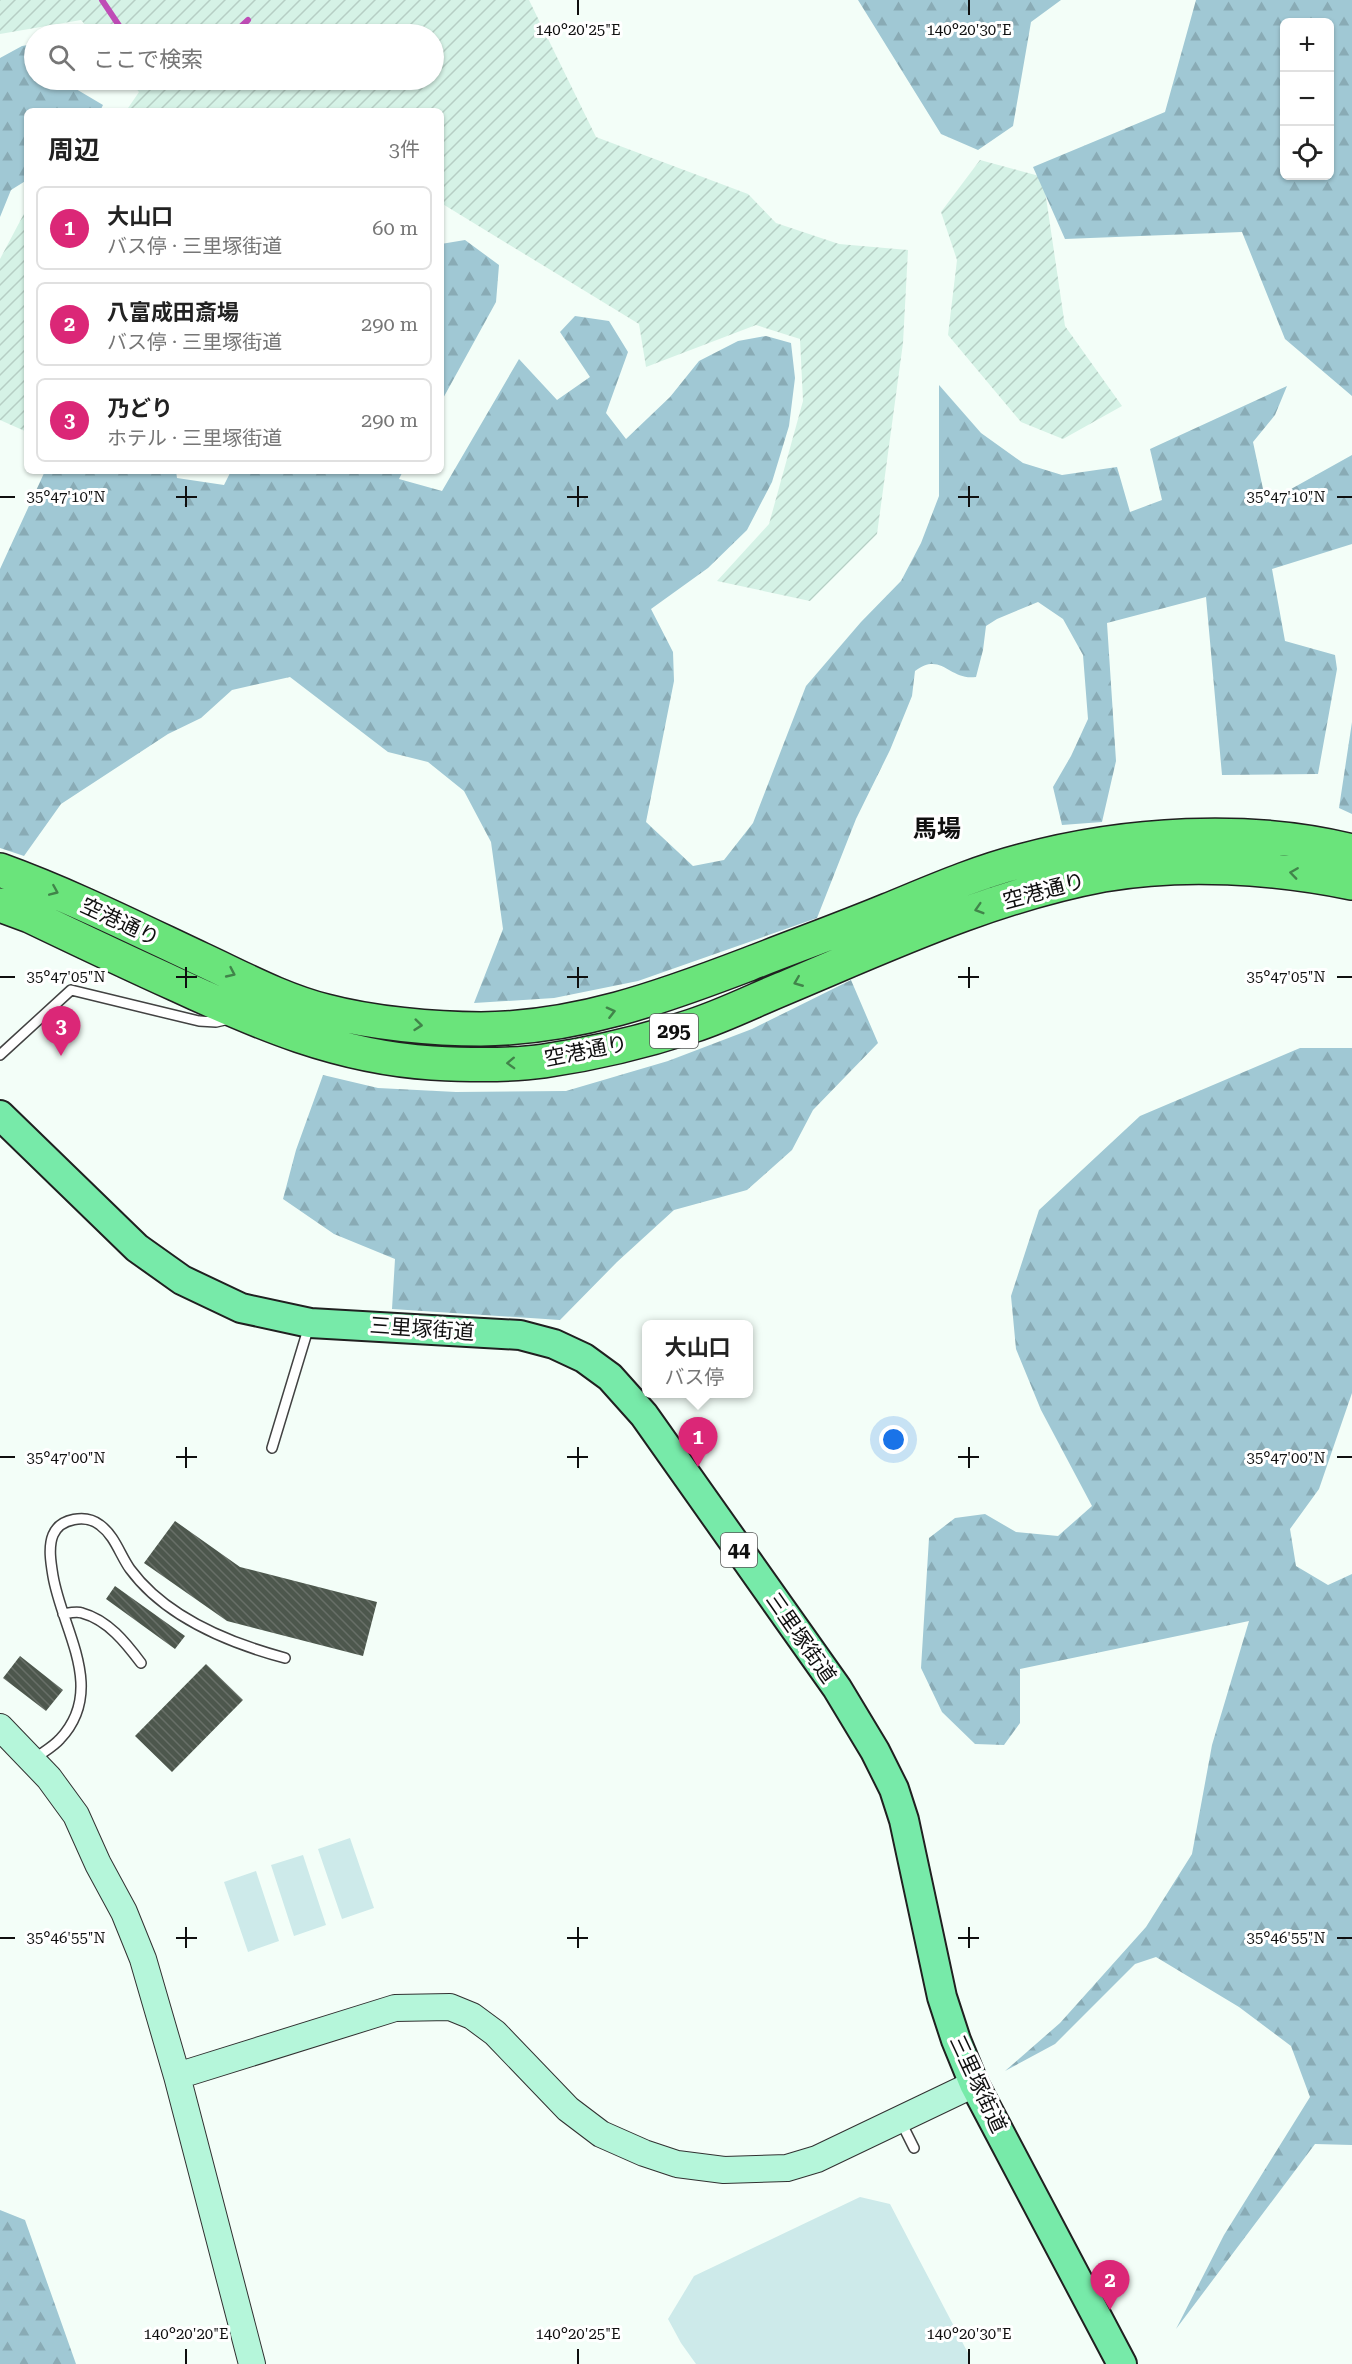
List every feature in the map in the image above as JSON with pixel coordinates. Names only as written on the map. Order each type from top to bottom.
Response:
[{"type":"highway","name":"空港通り","points":[[0,870],[60,894],[268,991],[326,1011],[394,1022],[482,1029],[583,1019],[632,1006],[826,935],[961,881],[1020,861],[1061,852],[1145,839],[1203,837],[1257,837],[1320,843],[1352,851]]},
{"type":"highway","name":"空港通り","points":[[0,905],[30,916],[243,1016],[304,1039],[383,1057],[432,1063],[542,1062],[645,1039],[694,1025],[962,915],[1074,882],[1150,869],[1262,868],[1352,883]]},
{"type":"main road","name":"三里塚街道","points":[[0,1115],[136,1248],[182,1280],[241,1308],[310,1323],[520,1335],[554,1344],[584,1358],[610,1377],[644,1415],[837,1688],[875,1751],[894,1789],[904,1820],[942,1997],[956,2040],[974,2084],[1122,2364]]},
{"type":"street","points":[[0,1727],[33,1760],[76,1815],[98,1864],[124,1912],[143,1959],[177,2076],[252,2364]]},
{"type":"street","points":[[177,2076],[395,2008],[450,2007],[472,2016],[495,2033],[568,2109],[601,2134],[644,2153],[677,2164],[724,2170],[787,2168],[817,2159],[974,2084]]},
{"type":"lane","points":[[0,1056],[71,990],[199,1021],[216,1022],[243,1016]]},
{"type":"lane","points":[[272,1448],[310,1323]]},
{"type":"lane","points":[[33,1760],[60,1739],[74,1718],[80,1698],[82,1674],[74,1642],[63,1614],[51,1559],[53,1535],[65,1522],[81,1518],[99,1524],[118,1546],[130,1569],[156,1596],[187,1619],[247,1648],[285,1658]]},
{"type":"lane","points":[[63,1614],[81,1612],[100,1621],[123,1640],[141,1663]]},
{"type":"lane","points":[[900,2120],[914,2148]]},
{"type":"green space","points":[[0,0],[529,0],[596,137],[748,194],[776,223],[839,244],[908,250],[903,343],[877,534],[810,601],[717,581],[769,524],[803,401],[800,339],[756,325],[646,367],[639,324],[444,205],[444,108],[128,108],[139,92],[137,90],[444,90],[444,24],[84,24],[81,20],[58,24],[24,24],[24,30],[0,34]]},
{"type":"green space","points":[[858,0],[1061,0],[1031,22],[1013,126],[978,150],[941,134]]},
{"type":"green space","points":[[1196,0],[1352,0],[1352,396],[1285,339],[1242,232],[1065,239],[1033,167],[1165,112]]},
{"type":"green space","points":[[24,46],[24,90],[78,90],[103,105],[102,108],[24,108],[24,182],[11,190],[0,217],[0,58]]},
{"type":"green space","points":[[980,160],[1043,177],[1065,326],[1122,406],[1063,439],[1021,422],[948,335],[957,260],[941,212]]},
{"type":"green space","points":[[24,214],[24,431],[0,420],[0,259]]},
{"type":"green space","points":[[465,240],[499,265],[496,302],[444,397],[444,244]]},
{"type":"green space","points":[[575,316],[609,321],[628,352],[606,413],[626,439],[670,397],[699,361],[738,341],[766,336],[791,343],[795,378],[789,426],[772,482],[747,530],[708,568],[651,609],[673,652],[674,681],[646,822],[693,866],[724,860],[753,823],[806,686],[861,622],[901,581],[921,543],[939,496],[939,385],[981,433],[1023,463],[1062,475],[1117,467],[1130,512],[1162,500],[1150,449],[1287,386],[1275,415],[1253,442],[1266,503],[1352,455],[1352,544],[1272,569],[1285,641],[1335,655],[1337,669],[1318,774],[1222,775],[1206,597],[1107,623],[1116,761],[1102,822],[1062,825],[1053,787],[1071,756],[1088,719],[1083,655],[1063,619],[1038,602],[986,626],[976,677],[959,675],[932,664],[915,671],[912,696],[890,750],[856,819],[817,918],[638,981],[554,998],[474,1003],[503,929],[491,842],[464,791],[428,762],[388,752],[290,677],[232,690],[201,718],[168,734],[61,804],[24,856],[0,848],[0,569],[44,474],[176,474],[177,478],[224,485],[230,474],[402,474],[399,479],[442,491],[519,359],[557,400],[590,377],[560,332]]},
{"type":"green space","points":[[1352,722],[1352,814],[1339,808]]},
{"type":"green space","points":[[851,980],[878,1043],[813,1110],[792,1150],[747,1190],[674,1210],[617,1262],[560,1320],[392,1309],[395,1259],[334,1234],[283,1199],[296,1150],[323,1075],[378,1088],[456,1092],[566,1091],[668,1061],[752,1029]]},
{"type":"green space","points":[[1300,1048],[1352,1048],[1352,1393],[1319,1489],[1290,1529],[1296,1566],[1328,1585],[1352,1574],[1352,2145],[1315,2144],[1176,2329],[1224,2235],[1310,2097],[1291,2046],[1239,2007],[1156,1957],[1135,1964],[1055,2044],[1005,2071],[1060,2023],[1146,1927],[1192,1854],[1212,1745],[1249,1621],[1020,1669],[1020,1723],[1004,1745],[975,1744],[942,1712],[921,1668],[929,1538],[955,1518],[985,1514],[1016,1532],[1058,1536],[1092,1506],[1041,1410],[1016,1349],[1011,1296],[1039,1210],[1140,1116]]},
{"type":"green space","points":[[0,2210],[25,2220],[76,2364],[0,2364]]},
{"type":"shaded area","points":[[350,1838],[374,1908],[342,1919],[318,1849]]},
{"type":"shaded area","points":[[303,1855],[326,1925],[294,1936],[271,1865]]},
{"type":"shaded area","points":[[256,1871],[279,1941],[248,1952],[224,1882]]},
{"type":"shaded area","points":[[860,2197],[890,2204],[969,2355],[969,2364],[696,2364],[668,2319],[694,2276]]},
{"type":"building","points":[[175,1521],[240,1567],[377,1602],[363,1656],[227,1621],[144,1563]]},
{"type":"building","points":[[115,1586],[185,1636],[175,1649],[106,1599]]},
{"type":"building","points":[[20,1656],[63,1690],[46,1711],[3,1678]]},
{"type":"building","points":[[206,1664],[243,1700],[172,1772],[135,1736]]},
{"type":"waterway","points":[[102,0],[118,24]]},
{"type":"waterway","points":[[244,24],[248,20]]},
{"type":"place","name":"乃どり","points":[[61,1056]]},
{"type":"place","name":"大山口","points":[[698,1467]]},
{"type":"place","name":"八富成田斎場","points":[[1110,2310]]},
{"type":"district","name":"馬場","points":[[937,829]]}]
